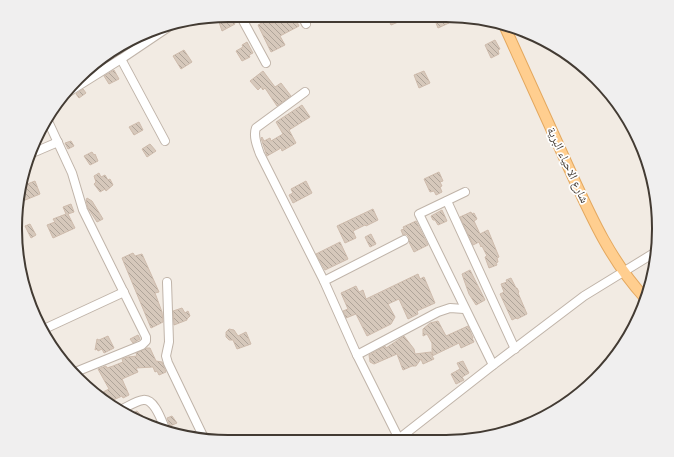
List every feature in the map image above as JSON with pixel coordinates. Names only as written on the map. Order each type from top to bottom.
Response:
[{"type":"main road","name":"شارع الاحياء البرية","points":[[507,31],[588,210],[606,245],[624,273],[641,294]]},
{"type":"street","points":[[244,22],[266,63]]},
{"type":"street","points":[[79,85],[156,35]]},
{"type":"street","points":[[121,59],[165,141]]},
{"type":"street","points":[[305,92],[256,128],[256,141],[260,154],[324,281],[357,355],[396,435]]},
{"type":"street","points":[[50,125],[72,173],[83,210],[146,337],[146,341],[142,345],[78,371]]},
{"type":"street","points":[[37,151],[58,142]]},
{"type":"street","points":[[465,192],[418,214],[493,365]]},
{"type":"street","points":[[447,201],[515,349]]},
{"type":"street","points":[[324,281],[404,240]]},
{"type":"street","points":[[404,435],[584,296],[609,280],[624,273],[650,256]]},
{"type":"street","points":[[167,282],[168,342],[166,356],[202,433]]},
{"type":"street","points":[[47,328],[124,292]]},
{"type":"street","points":[[357,355],[438,312],[450,308],[464,309]]},
{"type":"street","points":[[126,407],[142,400],[150,401],[154,405],[163,424]]},
{"type":"building","points":[[219,22],[234,22],[235,24],[222,31]]},
{"type":"building","points":[[264,22],[270,22],[271,24],[275,22],[297,22],[299,26],[280,36],[285,45],[271,52],[258,25]]},
{"type":"building","points":[[390,22],[398,22],[391,25]]},
{"type":"building","points":[[436,22],[449,22],[449,23],[438,28]]},
{"type":"building","points":[[495,40],[500,49],[498,50],[499,54],[491,58],[485,45]]},
{"type":"building","points":[[247,42],[253,53],[249,55],[250,57],[242,61],[236,51],[243,47],[242,45]]},
{"type":"building","points":[[184,50],[192,62],[181,69],[173,56]]},
{"type":"building","points":[[114,70],[119,79],[109,84],[104,76]]},
{"type":"building","points":[[263,71],[275,87],[281,83],[291,96],[277,106],[265,88],[263,90],[261,87],[258,90],[250,81]]},
{"type":"building","points":[[424,71],[430,83],[419,88],[414,75]]},
{"type":"building","points":[[83,89],[86,93],[79,98],[76,94]]},
{"type":"building","points":[[302,105],[310,117],[289,130],[296,143],[282,151],[281,148],[267,156],[261,138],[262,137],[264,141],[270,138],[271,141],[283,134],[276,122]]},
{"type":"building","points":[[139,122],[143,130],[134,135],[129,127]]},
{"type":"building","points":[[71,141],[74,146],[68,149],[65,143]]},
{"type":"building","points":[[150,144],[156,151],[147,157],[142,149]]},
{"type":"building","points":[[92,152],[94,155],[95,154],[98,161],[90,165],[84,156]]},
{"type":"building","points":[[439,172],[443,181],[440,182],[442,192],[436,195],[434,191],[430,192],[424,179]]},
{"type":"building","points":[[99,173],[101,177],[105,175],[108,180],[110,179],[113,185],[106,191],[105,189],[100,192],[94,184],[96,182],[94,176]]},
{"type":"building","points":[[35,181],[40,194],[24,200],[26,188],[27,184]]},
{"type":"building","points":[[306,181],[312,193],[293,203],[289,195],[293,193],[291,189]]},
{"type":"building","points":[[87,198],[92,201],[103,219],[97,222],[88,208]]},
{"type":"building","points":[[71,204],[74,212],[68,214],[75,228],[53,238],[47,225],[55,222],[53,219],[66,214],[63,207]]},
{"type":"building","points":[[373,209],[378,220],[353,231],[356,238],[345,243],[337,226]]},
{"type":"building","points":[[442,210],[447,221],[438,225],[431,216]]},
{"type":"building","points":[[471,212],[472,214],[474,213],[477,219],[474,221],[480,234],[488,230],[499,257],[497,258],[497,265],[489,268],[485,257],[487,256],[482,246],[481,247],[479,242],[473,245],[460,217]]},
{"type":"building","points":[[416,221],[428,245],[414,252],[409,242],[409,237],[406,234],[403,235],[401,230],[404,229],[403,227]]},
{"type":"building","points":[[30,224],[36,235],[31,238],[25,226]]},
{"type":"building","points":[[371,234],[376,244],[370,247],[365,237]]},
{"type":"building","points":[[340,242],[348,259],[325,270],[316,254]]},
{"type":"building","points":[[133,253],[135,256],[142,254],[159,292],[155,293],[162,312],[163,322],[151,328],[122,258]]},
{"type":"building","points":[[470,270],[485,300],[476,305],[469,294],[462,274]]},
{"type":"building","points":[[418,274],[420,279],[424,277],[435,303],[417,311],[418,314],[408,319],[399,299],[388,304],[395,317],[391,324],[367,336],[356,314],[346,318],[343,311],[348,309],[341,293],[356,286],[359,292],[363,290],[366,299]]},
{"type":"building","points":[[511,278],[519,292],[518,293],[527,314],[512,320],[500,294],[504,292],[501,284],[507,282],[506,280]]},
{"type":"building","points":[[182,308],[185,313],[188,311],[190,316],[187,320],[174,325],[173,311]]},
{"type":"building","points":[[438,321],[446,336],[468,326],[474,342],[461,348],[459,343],[432,356],[434,359],[423,364],[421,359],[416,366],[403,370],[397,354],[374,364],[370,362],[369,355],[385,346],[386,348],[404,336],[414,349],[415,354],[431,352],[432,355],[432,343],[427,334],[423,336],[423,329],[430,323]]},
{"type":"building","points":[[229,329],[234,330],[238,336],[246,332],[251,344],[237,349],[233,340],[229,340],[226,337],[226,332]]},
{"type":"building","points":[[138,335],[140,339],[133,343],[130,339]]},
{"type":"building","points":[[108,336],[114,348],[104,353],[102,349],[98,351],[97,349],[95,350],[97,339],[99,340]]},
{"type":"building","points":[[150,348],[156,361],[162,362],[166,372],[159,375],[157,371],[155,372],[153,367],[136,368],[138,372],[122,379],[129,395],[114,400],[103,392],[109,389],[98,369],[106,366],[107,368],[123,362],[122,359],[137,356],[136,353]]},
{"type":"building","points":[[463,361],[469,373],[462,377],[464,380],[456,384],[451,374],[460,369],[457,363]]},
{"type":"building","points":[[137,411],[143,416],[137,414],[134,412]]},
{"type":"building","points":[[172,416],[177,423],[170,426],[167,418]]}]
